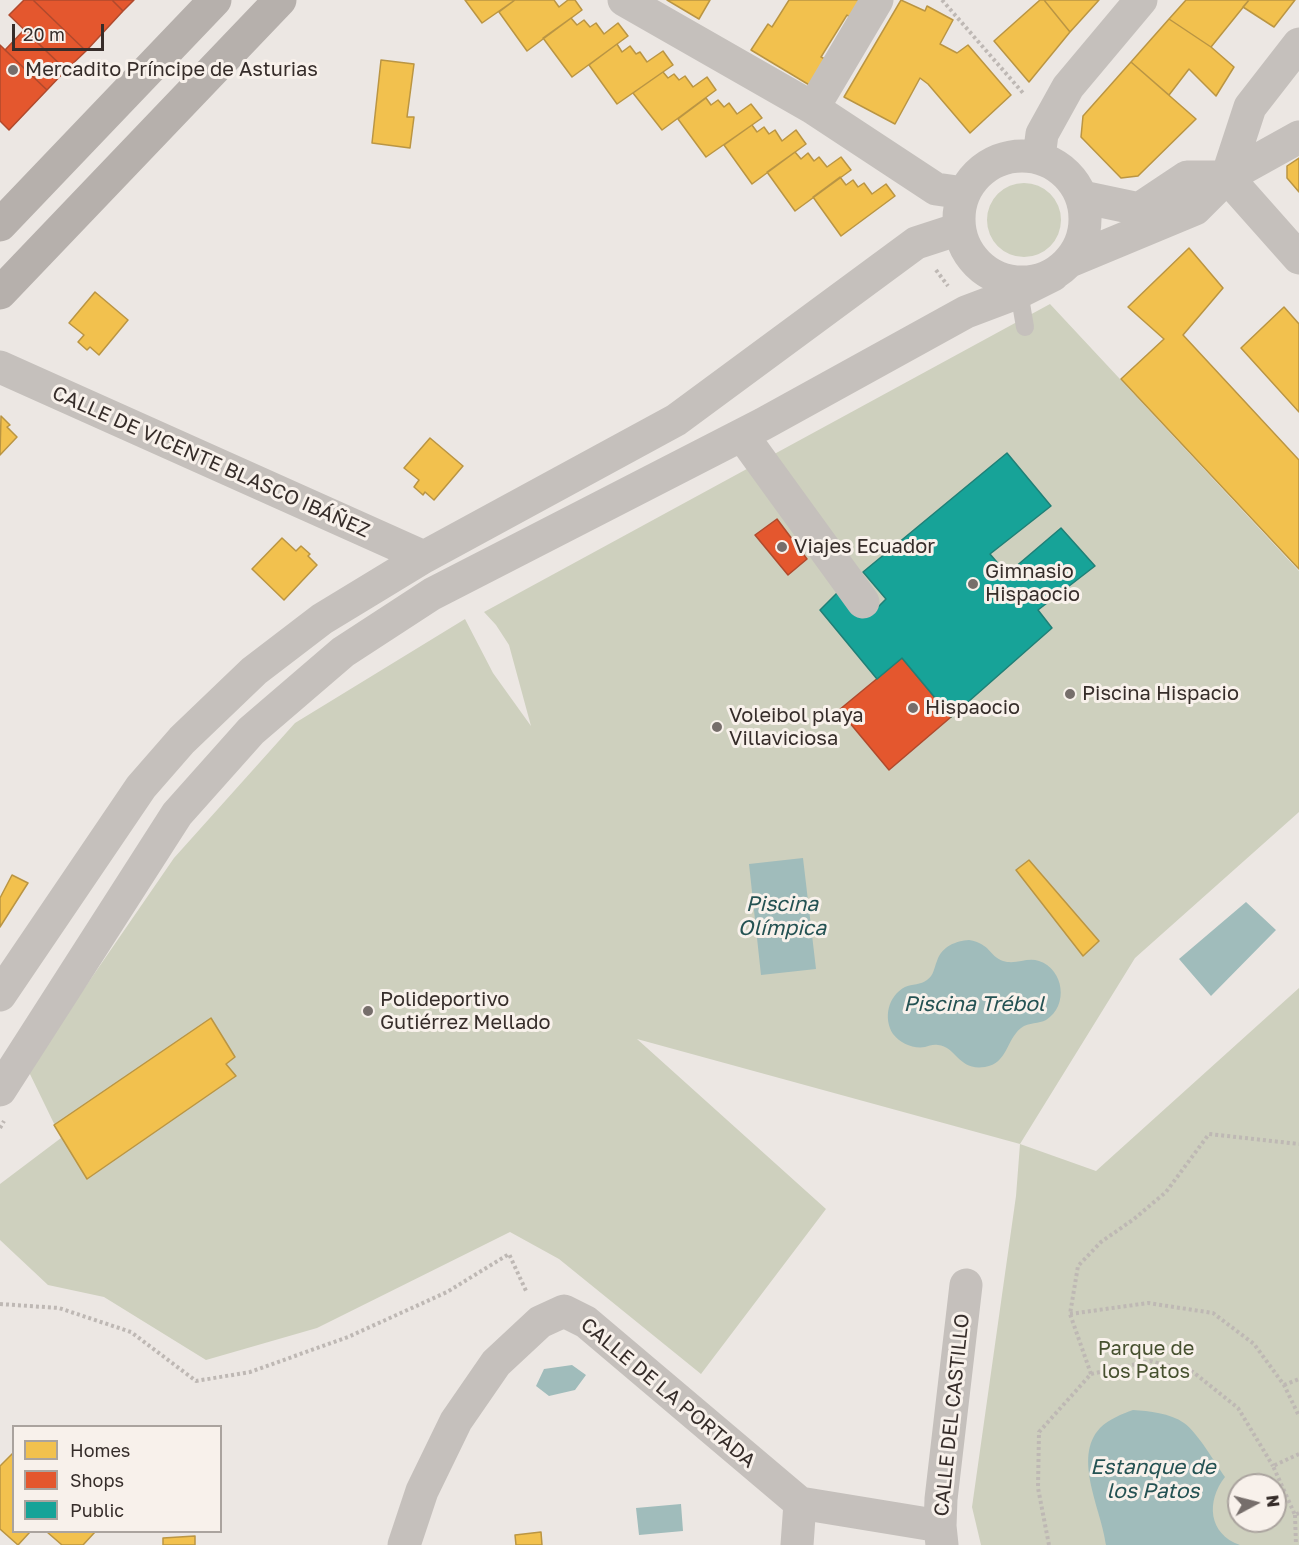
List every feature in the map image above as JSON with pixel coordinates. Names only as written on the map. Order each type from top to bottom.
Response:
[{"type":"street","points":[[0,225],[215,0]]},
{"type":"street","points":[[0,293],[280,0]]},
{"type":"street","points":[[624,0],[813,108],[936,189],[964,193]]},
{"type":"street","points":[[813,108],[878,0]]},
{"type":"street","points":[[1141,0],[1068,87],[1041,146],[1022,155],[1004,158],[987,166],[974,178],[964,193],[959,210],[959,229],[966,248],[978,264],[994,276],[1013,283],[1034,282],[1195,209],[1227,177],[1299,136]]},
{"type":"street","points":[[1227,177],[1250,107],[1299,44]]},
{"type":"street","points":[[0,1090],[177,814],[251,731],[343,652],[432,594],[742,435],[966,312],[1019,292],[1061,268],[1079,247],[1085,231],[1086,214],[1082,197],[1073,180],[1041,146]]},
{"type":"street","points":[[1082,197],[1139,209],[1187,177],[1227,177],[1299,258]]},
{"type":"street","points":[[0,995],[141,788],[182,740],[254,671],[322,618],[423,557],[676,420],[916,243],[959,229]]},
{"type":"street","name":"CALLE DE VICENTE BLASCO IBÁÑEZ","points":[[0,367],[423,557]]},
{"type":"street","points":[[676,420],[696,459]]},
{"type":"street","points":[[742,435],[863,602]]},
{"type":"street","name":"CALLE DEL CASTILLO","points":[[941,1536],[941,1499],[966,1286]]},
{"type":"street","name":"CALLE DE LA PORTADA","points":[[404,1545],[422,1491],[456,1420],[496,1363],[540,1322],[564,1311],[586,1322],[800,1503]]},
{"type":"street","points":[[797,1545],[800,1503],[941,1536]]},
{"type":"lane","points":[[1019,292],[1025,327]]},
{"type":"path","points":[[942,0],[1023,93]]},
{"type":"path","points":[[931,263],[954,295]]},
{"type":"path","points":[[1091,1374],[1070,1314],[1078,1266],[1101,1242],[1167,1192],[1209,1134],[1299,1144]]},
{"type":"path","points":[[0,1304],[59,1308],[131,1332],[196,1381],[250,1372],[348,1337],[447,1292],[509,1254],[540,1322]]},
{"type":"path","points":[[1070,1314],[1148,1303],[1213,1313],[1254,1344],[1284,1385],[1299,1416]]},
{"type":"path","points":[[1049,1545],[1038,1488],[1039,1432],[1091,1374],[1150,1361],[1193,1372],[1238,1408],[1276,1473]]},
{"type":"path","points":[[1284,1385],[1299,1379]]},
{"type":"path","points":[[1273,1466],[1299,1454]]},
{"type":"path","points":[[1287,1496],[1297,1514],[1296,1545]]},
{"type":"green space","points":[[1024,183],[1045,189],[1055,199],[1061,220],[1055,241],[1045,251],[1024,257],[1003,251],[993,241],[987,220],[993,199],[1003,189]]},
{"type":"green space","points":[[1050,304],[1299,571],[1299,812],[1135,958],[1020,1144],[637,1039],[826,1209],[701,1374],[559,1259],[510,1232],[317,1328],[206,1360],[104,1297],[48,1285],[0,1240],[0,1184],[61,1138],[28,1070],[174,858],[295,723],[465,619],[493,673],[531,726],[509,645],[484,612]]},
{"type":"green space","name":"Parque de los Patos","points":[[1299,988],[1299,1545],[981,1545],[972,1507],[1016,1196],[1020,1144],[1096,1171]]},
{"type":"water","name":"Piscina Olímpica","points":[[803,858],[816,969],[761,975],[749,864]]},
{"type":"water","points":[[1246,902],[1276,930],[1211,996],[1179,959]]},
{"type":"water","name":"Piscina Trébol","points":[[969,940],[982,944],[1003,961],[1035,960],[1047,965],[1058,979],[1060,988],[1058,1006],[1053,1014],[1046,1020],[1021,1028],[1003,1056],[993,1065],[985,1067],[969,1066],[944,1047],[907,1045],[893,1034],[888,1021],[891,1002],[899,991],[927,980],[939,956],[946,948],[954,943]]},
{"type":"water","points":[[572,1365],[586,1375],[575,1390],[549,1396],[536,1386],[544,1369]]},
{"type":"water","name":"Estanque de los Patos","points":[[1133,1410],[1172,1417],[1184,1423],[1195,1434],[1225,1477],[1219,1486],[1213,1506],[1216,1525],[1229,1540],[1240,1545],[1106,1545],[1091,1485],[1089,1454],[1092,1440],[1100,1428],[1111,1419]]},
{"type":"water","points":[[681,1504],[683,1531],[639,1535],[636,1508]]},
{"type":"building: Homes","points":[[465,0],[515,0],[482,23]]},
{"type":"building: Homes","points":[[515,0],[554,0],[559,7],[568,0],[575,0],[582,10],[527,51],[499,12]]},
{"type":"building: Homes","points":[[667,0],[710,0],[699,19]]},
{"type":"building: Homes","points":[[789,0],[862,0],[851,18],[847,15],[821,57],[825,59],[811,86],[751,50],[768,24],[772,27]]},
{"type":"building: Homes","points":[[901,0],[925,11],[927,6],[953,20],[940,44],[957,53],[968,45],[1011,95],[970,133],[928,84],[920,78],[895,124],[844,97]]},
{"type":"building: Homes","points":[[1040,0],[1044,0],[1070,32],[1029,82],[994,41]]},
{"type":"building: Homes","points":[[1044,0],[1099,0],[1070,32]]},
{"type":"building: Homes","points":[[1186,0],[1249,0],[1211,47],[1169,19]]},
{"type":"building: Homes","points":[[1249,0],[1295,0],[1274,27],[1243,7]]},
{"type":"building: Homes","points":[[571,18],[577,25],[584,20],[590,27],[596,23],[604,34],[618,23],[628,36],[572,77],[543,38]]},
{"type":"building: Homes","points":[[1169,19],[1211,47],[1234,67],[1216,96],[1189,69],[1169,95],[1131,62]]},
{"type":"building: Homes","points":[[617,44],[622,52],[630,46],[636,54],[640,52],[647,62],[663,51],[673,65],[617,104],[589,65]]},
{"type":"building: Homes","points":[[381,60],[414,64],[407,117],[414,117],[410,148],[372,143]]},
{"type":"building: Homes","points":[[1131,62],[1196,119],[1138,176],[1121,178],[1081,137],[1083,116]]},
{"type":"building: Homes","points":[[663,72],[668,78],[674,74],[679,80],[685,76],[693,87],[707,77],[716,90],[662,130],[633,93]]},
{"type":"building: Homes","points":[[706,98],[711,105],[718,100],[724,107],[729,103],[737,114],[751,104],[762,118],[706,157],[678,119]]},
{"type":"building: Homes","points":[[752,125],[757,132],[764,127],[769,134],[775,130],[782,141],[796,130],[806,144],[752,184],[724,145]]},
{"type":"building: Homes","points":[[795,152],[801,159],[808,153],[814,161],[819,157],[827,167],[841,157],[851,170],[795,211],[767,172]]},
{"type":"building: Homes","points":[[1299,158],[1299,192],[1287,178],[1287,166]]},
{"type":"building: Homes","points":[[840,177],[846,185],[853,180],[858,187],[864,183],[872,194],[886,184],[895,196],[841,236],[813,197]]},
{"type":"building: Homes","points":[[1189,248],[1223,288],[1183,335],[1299,460],[1299,569],[1121,379],[1164,339],[1128,307]]},
{"type":"building: Homes","points":[[95,292],[128,320],[99,355],[90,347],[87,350],[78,342],[84,335],[69,323]]},
{"type":"building: Homes","points":[[1284,307],[1299,324],[1299,412],[1241,348]]},
{"type":"building: Homes","points":[[1,416],[10,425],[7,427],[17,437],[0,455]]},
{"type":"building: Homes","points":[[430,438],[463,466],[434,500],[425,492],[423,495],[414,487],[419,480],[404,468]]},
{"type":"building: Homes","points":[[282,538],[296,551],[301,546],[317,565],[284,600],[252,569]]},
{"type":"building: Homes","points":[[1029,860],[1099,941],[1083,956],[1016,870]]},
{"type":"building: Homes","points":[[12,875],[28,883],[0,927],[0,898]]},
{"type":"building: Homes","points":[[211,1018],[235,1057],[226,1064],[236,1076],[87,1179],[54,1125]]},
{"type":"building: Homes","points":[[12,1454],[12,1533],[29,1533],[18,1545],[0,1529],[0,1466]]},
{"type":"building: Homes","points":[[541,1532],[542,1545],[516,1545],[515,1535]]},
{"type":"building: Homes","points":[[48,1533],[94,1533],[83,1545],[62,1545]]},
{"type":"building: Homes","points":[[195,1536],[195,1545],[163,1545],[163,1538]]},
{"type":"building: Shops","points":[[24,0],[33,0],[86,51],[66,70],[9,15]]},
{"type":"building: Shops","points":[[33,0],[112,0],[123,11],[86,51]]},
{"type":"building: Shops","points":[[112,0],[134,0],[123,11]]},
{"type":"building: Shops","points":[[24,30],[66,70],[47,90],[5,50]]},
{"type":"building: Shops","name":"Mercadito Príncipe de Asturias","points":[[0,45],[47,90],[9,130],[0,121]]},
{"type":"building: Shops","name":"Viajes Ecuador","points":[[777,519],[807,559],[788,575],[755,535]]},
{"type":"building: Shops","points":[[902,658],[951,717],[889,770],[839,710]]},
{"type":"building: Public","name":"Gimnasio Hispaocio","points":[[1007,453],[1051,506],[990,554],[1007,574],[1061,528],[1095,566],[1038,610],[1052,628],[951,717],[902,658],[877,679],[820,610],[837,593],[870,597],[879,606],[886,599],[863,572]]},
{"type":"place","name":"Mercadito Príncipe de Asturias","points":[[13,70]]},
{"type":"place","name":"Viajes Ecuador","points":[[782,547]]},
{"type":"place","name":"Gimnasio Hispaocio","points":[[973,584]]},
{"type":"place","name":"Piscina Hispacio","points":[[1070,694]]},
{"type":"place","name":"Hispaocio","points":[[913,708]]},
{"type":"place","name":"Voleibol playa Villaviciosa","points":[[717,727]]},
{"type":"place","name":"Polideportivo Gutiérrez Mellado","points":[[368,1011]]}]
